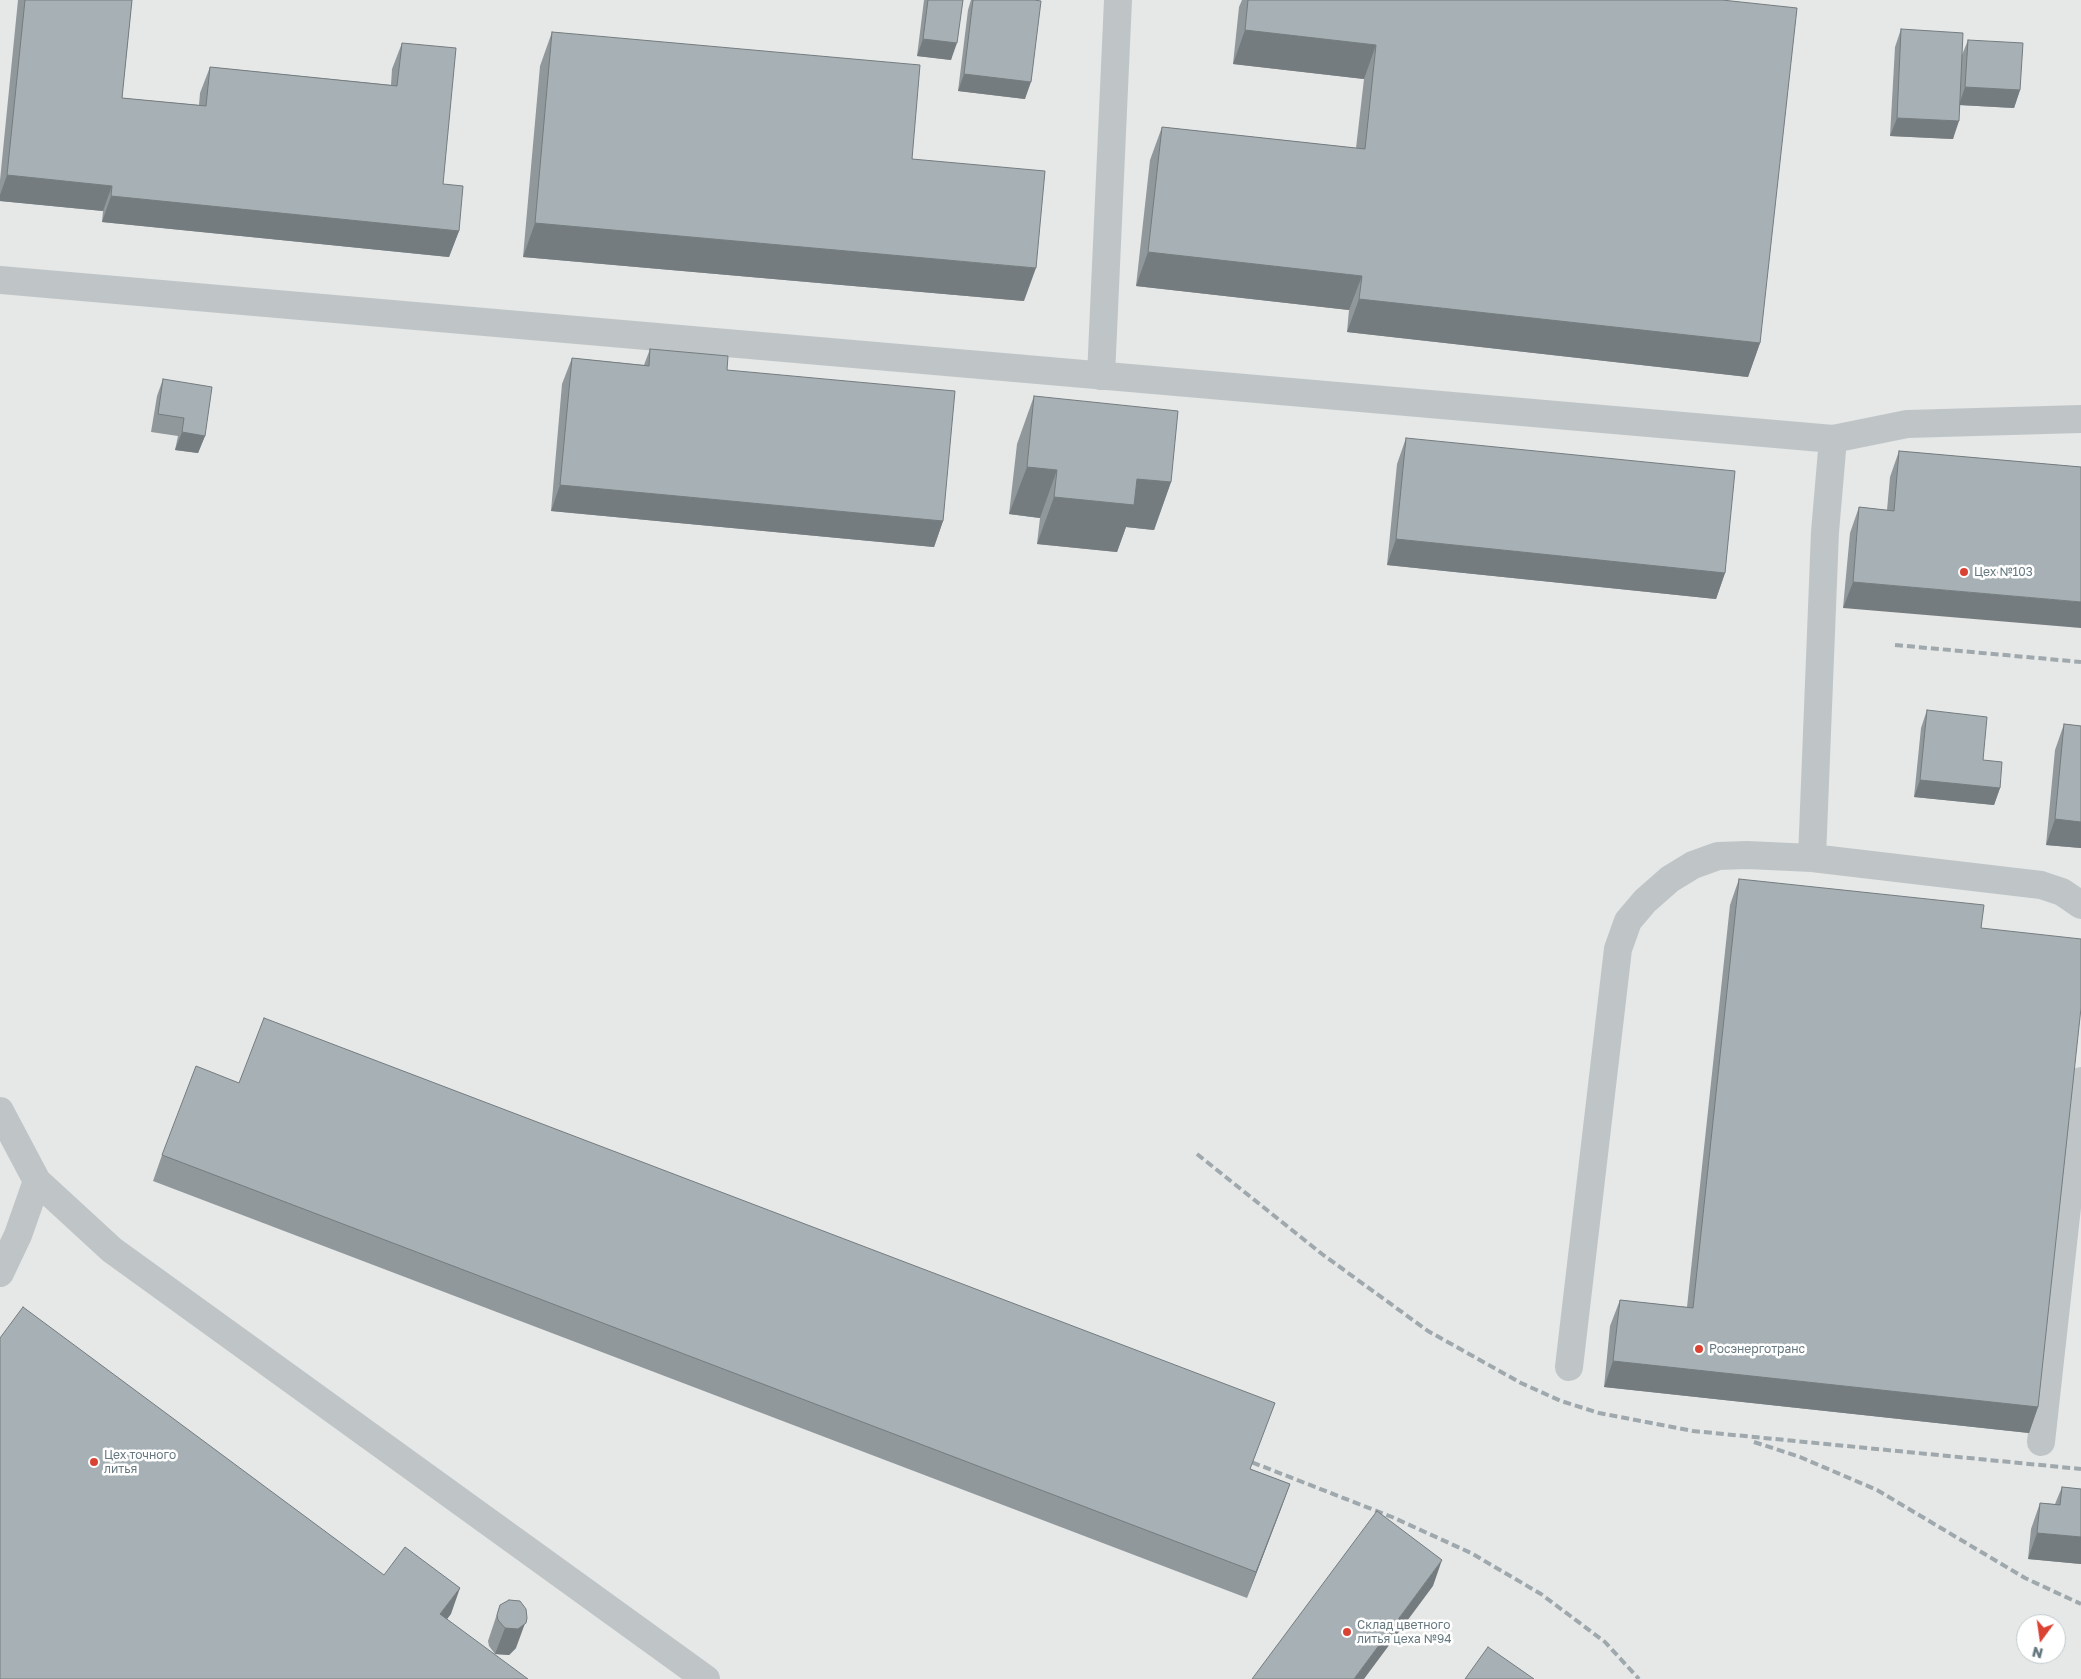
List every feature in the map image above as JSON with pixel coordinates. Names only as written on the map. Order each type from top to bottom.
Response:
[{"type":"lane","points":[[1101,376],[1118,0]]},
{"type":"lane","points":[[0,280],[1833,439],[1907,424],[2081,419]]},
{"type":"lane","points":[[1812,858],[1825,532],[1833,439]]},
{"type":"lane","points":[[1569,1367],[1618,949],[1628,921],[1645,901],[1670,879],[1693,865],[1718,856],[1747,855],[1812,858],[2041,885],[2062,892],[2081,905]]},
{"type":"lane","points":[[2041,1442],[2081,1081]]},
{"type":"lane","points":[[0,1111],[37,1181],[112,1250],[706,1679]]},
{"type":"lane","points":[[0,1273],[18,1235],[37,1181]]},
{"type":"shaded area","points":[[0,0],[2081,0],[2081,1679],[0,1679]]},
{"type":"building","points":[[25,0],[132,0],[122,98],[206,106],[210,67],[397,86],[402,43],[456,48],[443,184],[463,186],[459,231],[111,196],[112,186],[7,175]]},
{"type":"building","points":[[928,0],[963,0],[957,43],[923,39]]},
{"type":"building","points":[[973,0],[1041,1],[1031,82],[964,74]]},
{"type":"building","points":[[1248,0],[1722,0],[1797,8],[1760,343],[1359,299],[1362,276],[1148,252],[1162,127],[1365,149],[1376,45],[1245,30]]},
{"type":"building","points":[[1901,29],[1963,33],[1959,121],[1897,118]]},
{"type":"building","points":[[552,32],[920,65],[912,159],[1045,171],[1036,268],[535,223]]},
{"type":"building","points":[[1968,40],[2023,43],[2020,90],[1965,87]]},
{"type":"building","points":[[650,349],[728,356],[727,370],[955,391],[943,521],[560,485],[572,358],[649,366]]},
{"type":"building","points":[[163,379],[212,387],[205,436],[182,432],[184,418],[158,414]]},
{"type":"building","points":[[1034,396],[1178,411],[1171,482],[1137,479],[1134,505],[1054,497],[1057,470],[1027,467]]},
{"type":"building","points":[[1406,438],[1735,471],[1725,573],[1396,539]]},
{"type":"building","name":"Цех №103","points":[[1899,451],[2081,467],[2081,602],[1853,582],[1859,507],[1894,511]]},
{"type":"building","points":[[1927,710],[1987,717],[1983,760],[2002,762],[2000,788],[1920,780]]},
{"type":"building","points":[[2064,724],[2081,726],[2081,822],[2055,819]]},
{"type":"building","points":[[1739,879],[1984,905],[1981,928],[2081,939],[2081,1008],[2038,1407],[1613,1361],[1620,1300],[1693,1308]]},
{"type":"building","points":[[264,1018],[1275,1403],[1250,1469],[1290,1484],[1256,1572],[162,1155],[196,1066],[239,1083]]},
{"type":"building","name":"Цех точного литья","points":[[23,1307],[384,1575],[405,1547],[460,1588],[440,1614],[528,1679],[0,1679],[0,1338]]},
{"type":"building","points":[[2062,1487],[2081,1489],[2081,1537],[2037,1533],[2040,1503],[2060,1505]]},
{"type":"building","name":"Склад цветного литья цеха №94","points":[[1377,1511],[1442,1560],[1354,1679],[1252,1679]]},
{"type":"building","points":[[509,1600],[520,1601],[526,1609],[526,1623],[518,1629],[505,1628],[498,1620],[497,1615],[500,1605]]},
{"type":"building","points":[[1488,1647],[1534,1679],[1465,1679]]},
{"type":"railway","points":[[1895,645],[2081,662]]},
{"type":"railway","points":[[1197,1154],[1322,1254],[1428,1331],[1521,1383],[1561,1401],[1599,1413],[1693,1431],[2081,1469]]},
{"type":"railway","points":[[1754,1442],[1800,1457],[1877,1490],[2025,1578],[2081,1604]]},
{"type":"railway","points":[[1241,1458],[1392,1517],[1471,1553],[1541,1594],[1605,1642],[1639,1679]]},
{"type":"place","name":"Цех №103","points":[[1964,572]]},
{"type":"place","name":"Росэнерготранс","points":[[1699,1349]]},
{"type":"place","name":"Цех точного литья","points":[[94,1462]]},
{"type":"place","name":"Склад цветного литья цеха №94","points":[[1347,1632]]}]
